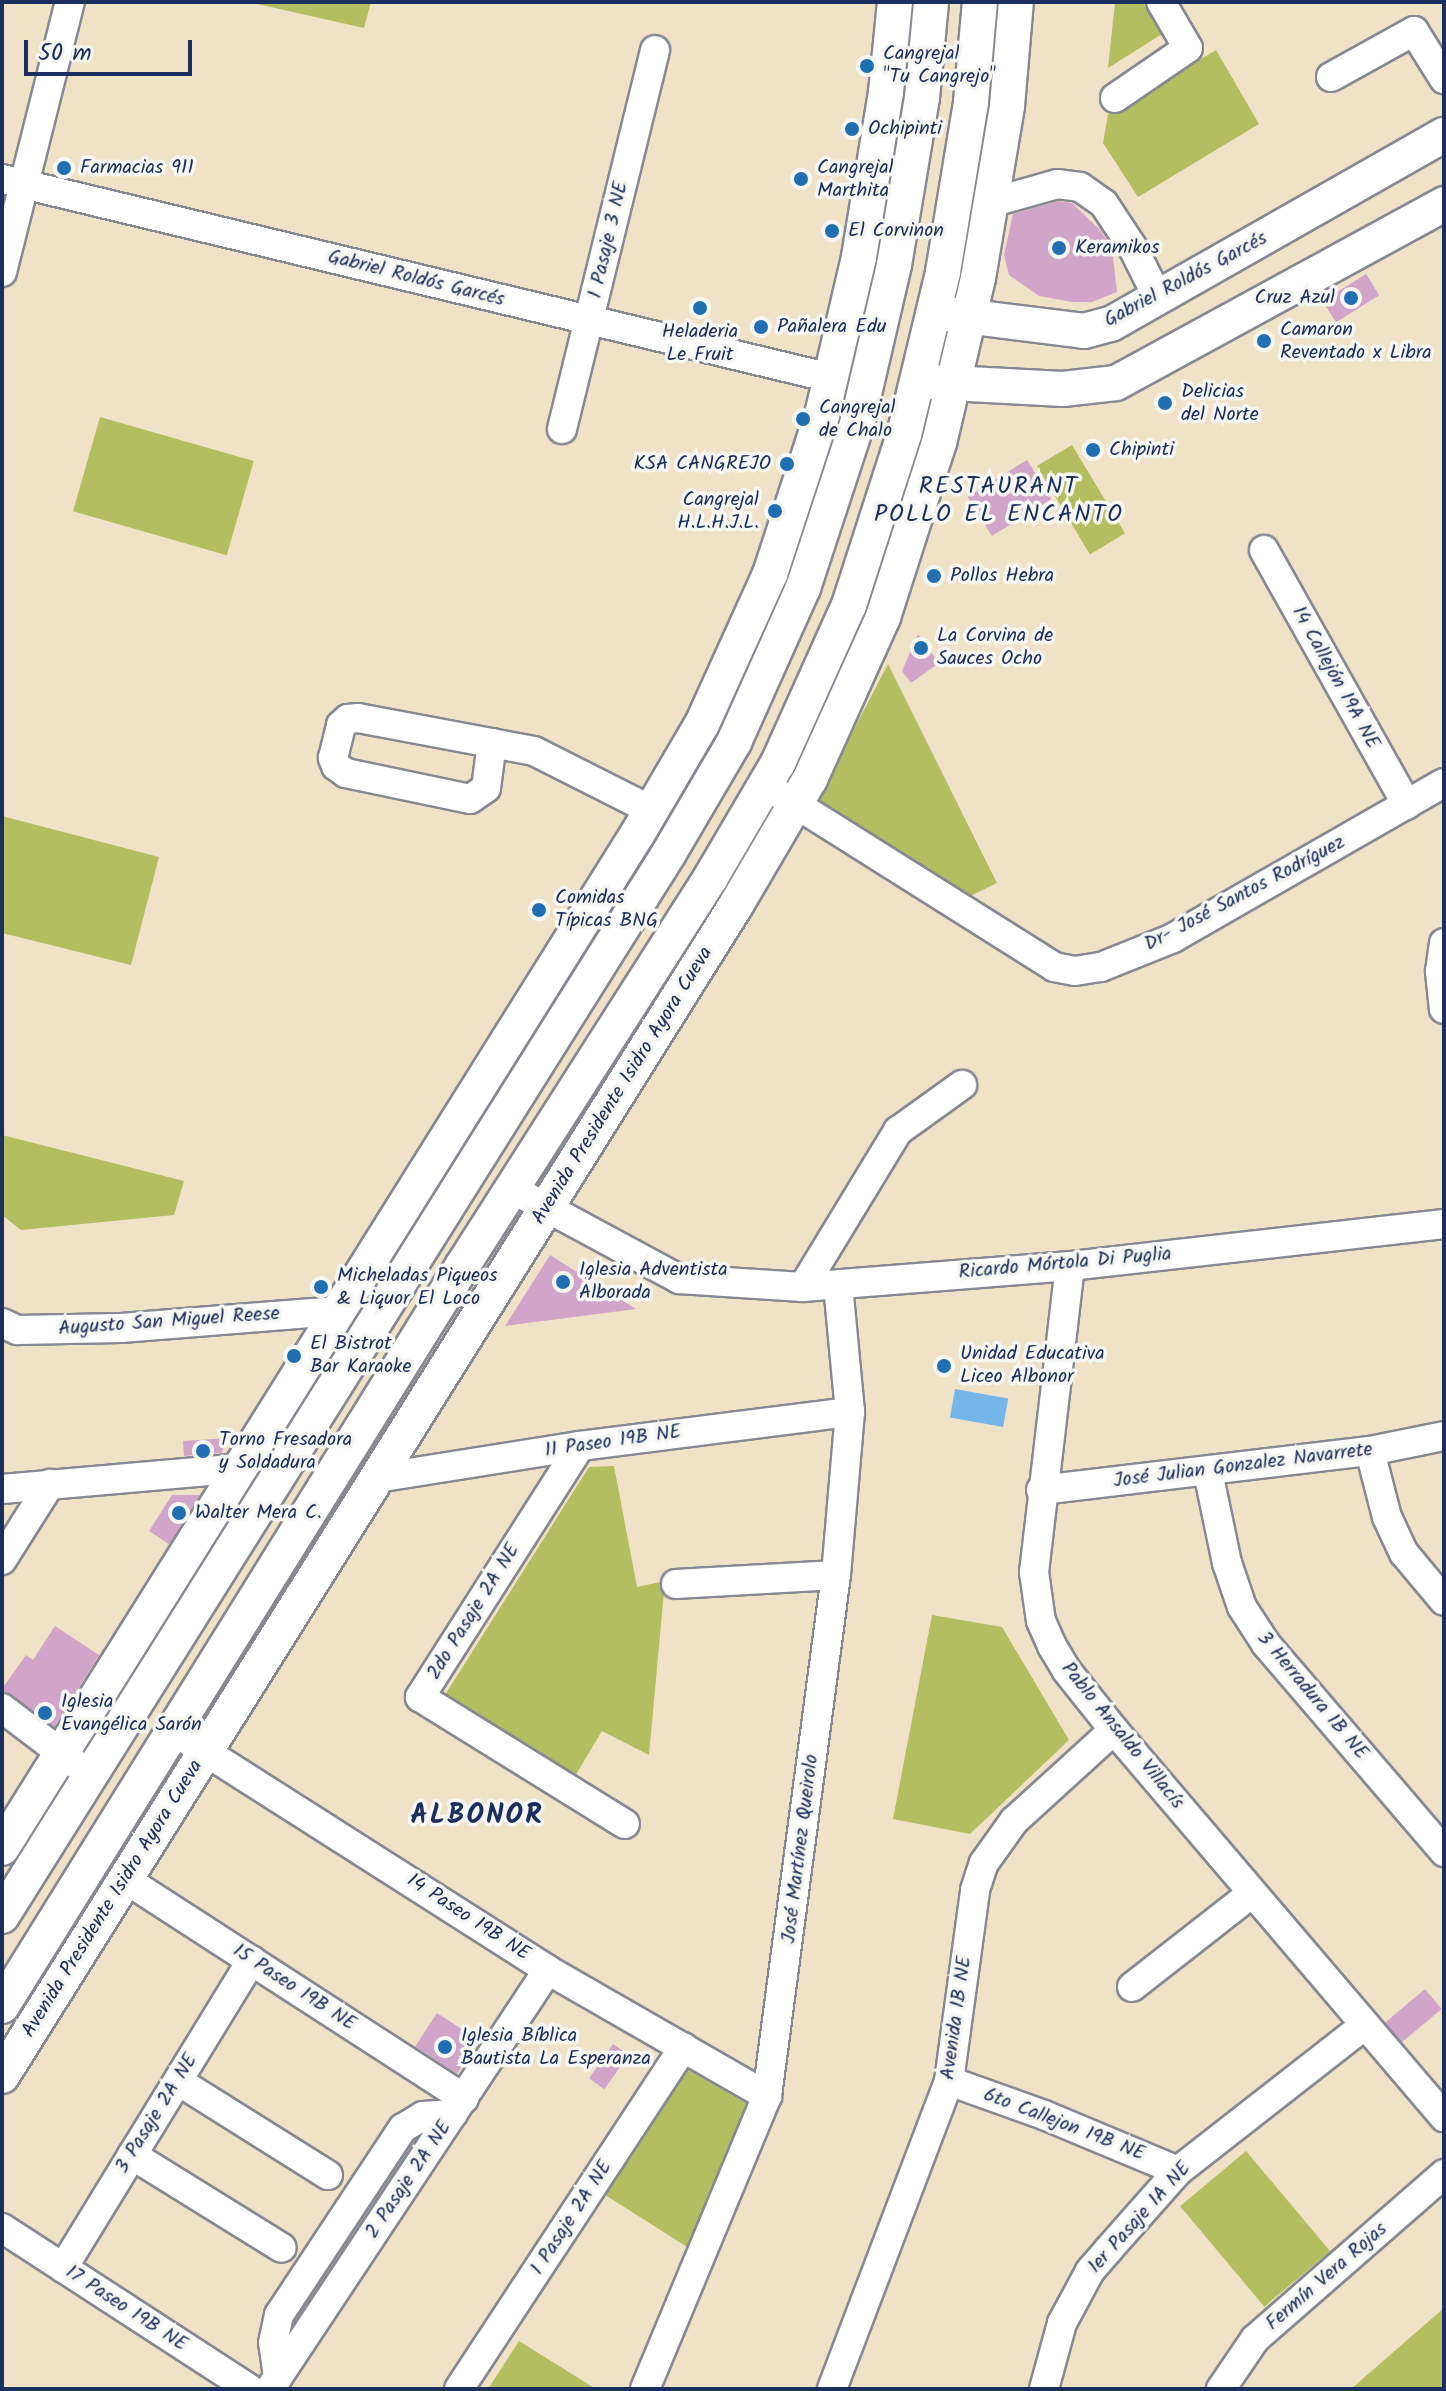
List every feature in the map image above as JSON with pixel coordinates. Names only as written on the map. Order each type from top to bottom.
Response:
[{"type":"main road","points":[[2,1848],[702,724],[749,620],[801,485],[831,378],[861,245],[886,92],[895,2]]},
{"type":"main road","points":[[2,1916],[720,766],[803,588],[835,498],[868,379],[894,265],[922,98],[931,2]]},
{"type":"main road","name":"Avenida Presidente Isidro Ayora Cueva","points":[[2,2006],[463,1265],[711,877],[765,785],[849,605],[881,514],[933,314],[971,102],[980,2]]},
{"type":"main road","name":"Avenida Presidente Isidro Ayora Cueva","points":[[2,2076],[546,1209],[796,803],[883,617],[919,512],[970,314],[1007,106],[1016,2]]},
{"type":"main road","name":"Gabriel Roldós Garcés","points":[[831,378],[861,342],[879,330],[933,314],[970,314],[1084,331],[1111,324],[1444,135]]},
{"type":"main road","name":"Gabriel Roldós Garcés","points":[[831,378],[1063,389],[1116,383],[1444,204]]},
{"type":"main road","points":[[749,620],[782,635]]},
{"type":"main road","points":[[441,1147],[493,1180],[496,1197],[466,1248],[463,1265]]},
{"type":"street","points":[[2,272],[13,182],[70,2]]},
{"type":"street","points":[[1115,98],[1188,48],[1161,2]]},
{"type":"street","points":[[1331,77],[1414,31],[1444,79]]},
{"type":"street","name":"1 Pasaje 3 NE","points":[[562,429],[655,50]]},
{"type":"street","name":"Gabriel Roldós Garcés","points":[[13,182],[831,378]]},
{"type":"street","points":[[990,203],[1057,184],[1080,187],[1104,204],[1133,248],[1158,298]]},
{"type":"street","name":"14 Callejón 19A NE","points":[[1264,550],[1407,805]]},
{"type":"street","points":[[492,743],[486,788],[470,799],[346,773],[336,766],[333,758],[341,725],[348,719],[492,743],[534,751],[651,810]]},
{"type":"street","name":"Dr- José Santos Rodríguez","points":[[765,785],[1054,967],[1075,971],[1101,967],[1173,938],[1444,783]]},
{"type":"street","points":[[1444,943],[1440,972],[1444,1009]]},
{"type":"street","points":[[803,1287],[894,1137],[902,1127],[962,1085]]},
{"type":"street","points":[[512,1189],[546,1209]]},
{"type":"street","name":"Ricardo Mórtola Di Puglia","points":[[546,1209],[684,1281],[803,1287],[1070,1266],[1444,1224]]},
{"type":"street","name":"Pablo Ansaldo Villacís","points":[[1070,1266],[1041,1490],[1034,1572],[1041,1621],[1067,1671],[1114,1730],[1444,2117]]},
{"type":"street","name":"José Martínez Queirolo","points":[[645,2389],[767,2096],[836,1575],[850,1412],[838,1285]]},
{"type":"street","name":"Augusto San Miguel Reese","points":[[7,1334],[338,1311]]},
{"type":"street","name":"11 Paseo 19B NE","points":[[377,1478],[580,1446],[850,1412]]},
{"type":"street","name":"José Julian Gonzalez Navarrete","points":[[1041,1490],[1370,1451],[1444,1436]]},
{"type":"street","name":"2do Pasaje 2A NE","points":[[580,1446],[420,1697],[625,1824]]},
{"type":"street","points":[[1370,1451],[1387,1517],[1404,1553],[1444,1601]]},
{"type":"street","points":[[2,1489],[240,1468]]},
{"type":"street","name":"3 Herradura 1B NE","points":[[1208,1472],[1227,1563],[1242,1607],[1266,1644],[1444,1852]]},
{"type":"street","points":[[2,1560],[50,1484]]},
{"type":"street","points":[[676,1584],[836,1575]]},
{"type":"street","points":[[2,1708],[90,1775]]},
{"type":"street","name":"Avenida 1B NE","points":[[832,2389],[932,2135],[949,2081],[975,1890],[984,1863],[1014,1821],[1114,1730]]},
{"type":"street","name":"14 Paseo 19B NE","points":[[173,1731],[548,1970],[767,2096]]},
{"type":"street","name":"15 Paseo 19B NE","points":[[125,1879],[252,1960],[458,2106]]},
{"type":"street","points":[[1132,1987],[1251,1894]]},
{"type":"street","name":"3 Pasaje 2A NE","points":[[63,2268],[252,1960]]},
{"type":"street","name":"2 Pasaje 2A NE","points":[[274,2383],[548,1970]]},
{"type":"street","name":"1er Pasaje 1A NE","points":[[1044,2389],[1062,2323],[1090,2271],[1178,2171],[1365,2025]]},
{"type":"street","name":"1 Pasaje 2A NE","points":[[459,2389],[684,2047]]},
{"type":"street","points":[[178,2081],[328,2175]]},
{"type":"street","name":"6to Callejon 19B NE","points":[[949,2081],[1044,2115],[1178,2171]]},
{"type":"street","points":[[132,2155],[282,2248]]},
{"type":"street","name":"Fermín Vera Rojas","points":[[1221,2389],[1255,2339],[1444,2174]]},
{"type":"street","name":"17 Paseo 19B NE","points":[[2,2228],[250,2389]]},
{"type":"green space","points":[[249,2],[371,2],[364,28]]},
{"type":"green space","points":[[1115,2],[1143,2],[1162,34],[1108,68]]},
{"type":"green space","points":[[1216,50],[1259,124],[1138,197],[1103,143],[1108,114]]},
{"type":"green space","points":[[100,417],[254,461],[227,555],[73,511]]},
{"type":"green space","points":[[1072,445],[1125,533],[1090,554],[1037,466]]},
{"type":"green space","points":[[888,664],[997,883],[964,899],[816,802]]},
{"type":"green space","points":[[2,816],[159,857],[131,965],[2,933]]},
{"type":"green space","points":[[2,1135],[184,1181],[174,1215],[21,1230],[2,1215]]},
{"type":"green space","points":[[614,1466],[637,1587],[665,1581],[649,1755],[602,1731],[575,1776],[443,1698],[589,1467]]},
{"type":"green space","points":[[932,1615],[1002,1627],[1069,1740],[970,1834],[893,1819]]},
{"type":"green space","points":[[682,2066],[754,2108],[695,2252],[599,2191]]},
{"type":"green space","points":[[1246,2151],[1330,2251],[1264,2307],[1180,2206]]},
{"type":"green space","points":[[1444,2308],[1444,2389],[1351,2389]]},
{"type":"green space","points":[[519,2341],[596,2389],[488,2389]]},
{"type":"water","points":[[955,1389],[1008,1398],[1003,1427],[950,1418]]},
{"type":"building","name":"Keramikos","points":[[1058,201],[1072,203],[1100,230],[1112,248],[1117,292],[1092,302],[1072,302],[1039,296],[1009,275],[1004,255],[1013,214]]},
{"type":"building","name":"Cruz Azul","points":[[1366,274],[1379,295],[1336,322],[1323,301]]},
{"type":"building","points":[[1027,460],[1051,499],[992,536],[968,497]]},
{"type":"building","name":"La Corvina de Sauces Ocho","points":[[918,634],[939,663],[911,683],[902,671]]},
{"type":"building","name":"Iglesia Adventista Alborada","points":[[550,1255],[636,1309],[505,1326]]},
{"type":"building","name":"Torno Fresadora y Soldadura","points":[[229,1438],[221,1453],[184,1456],[183,1441]]},
{"type":"building","name":"Walter Mera C.","points":[[172,1495],[200,1495],[169,1544],[149,1531]]},
{"type":"building","points":[[55,1626],[99,1655],[54,1727],[2,1689],[26,1655],[33,1660]]},
{"type":"building","points":[[1425,1989],[1442,2009],[1402,2042],[1385,2022]]},
{"type":"building","name":"Iglesia Bíblica Bautista La Esperanza","points":[[437,2013],[479,2040],[457,2074],[415,2047]]},
{"type":"building","points":[[613,2044],[629,2055],[604,2089],[589,2078]]},
{"type":"place","name":"Cangrejal \"Tu Cangrejo\"","points":[[867,66]]},
{"type":"place","name":"Ochipinti","points":[[852,129]]},
{"type":"place","name":"Farmacias 911","points":[[64,168]]},
{"type":"place","name":"Cangrejal Marthita","points":[[801,179]]},
{"type":"place","name":"El Corvinon","points":[[832,231]]},
{"type":"place","name":"Keramikos","points":[[1059,248]]},
{"type":"place","name":"Cruz Azul","points":[[1351,298]]},
{"type":"place","name":"Heladeria Le Fruit","points":[[700,308]]},
{"type":"place","name":"Pañalera Edu","points":[[761,327]]},
{"type":"place","name":"Camaron Reventado x Libra","points":[[1264,341]]},
{"type":"place","name":"Delicias del Norte","points":[[1165,403]]},
{"type":"place","name":"Cangrejal de Chalo","points":[[803,419]]},
{"type":"place","name":"Chipinti","points":[[1093,450]]},
{"type":"place","name":"KSA CANGREJO","points":[[787,464]]},
{"type":"place","name":"Cangrejal H.L.H.J.L.","points":[[775,511]]},
{"type":"place","name":"Pollos Hebra","points":[[934,576]]},
{"type":"place","name":"La Corvina de Sauces Ocho","points":[[921,648]]},
{"type":"place","name":"Comidas Típicas BNG","points":[[539,910]]},
{"type":"place","name":"Iglesia Adventista Alborada","points":[[563,1282]]},
{"type":"place","name":"Micheladas Piqueos & Liquor El Loco","points":[[321,1287]]},
{"type":"place","name":"El Bistrot Bar Karaoke","points":[[294,1356]]},
{"type":"place","name":"Unidad Educativa Liceo Albonor","points":[[944,1366]]},
{"type":"place","name":"Torno Fresadora y Soldadura","points":[[203,1451]]},
{"type":"place","name":"Walter Mera C.","points":[[179,1513]]},
{"type":"place","name":"Iglesia Evangélica Sarón","points":[[45,1713]]},
{"type":"place","name":"Iglesia Bíblica Bautista La Esperanza","points":[[445,2047]]},
{"type":"district","name":"RESTAURANT POLLO EL ENCANTO","points":[[999,501]]},
{"type":"district","name":"ALBONOR","points":[[477,1816]]}]
